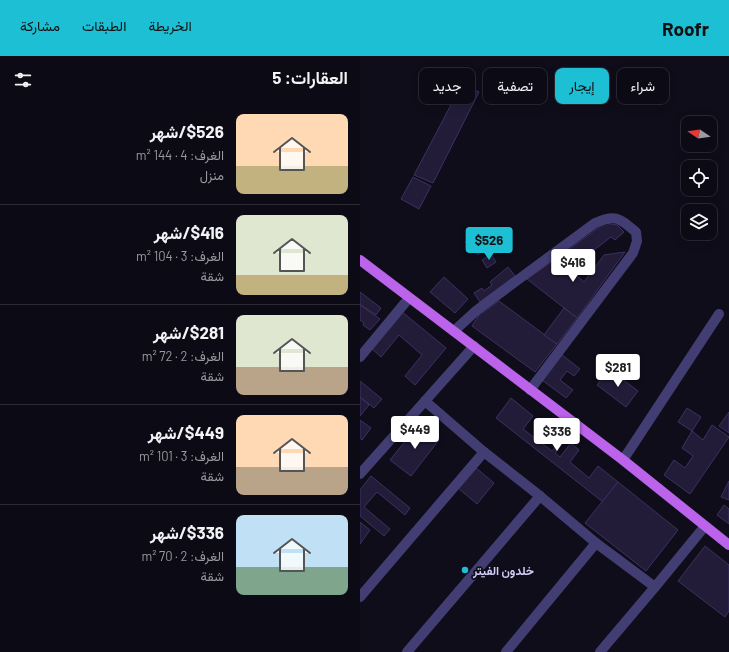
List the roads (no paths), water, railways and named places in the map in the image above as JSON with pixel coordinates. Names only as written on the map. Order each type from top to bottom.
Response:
[{"type":"main road","points":[[360,260],[623,460],[729,545]]},
{"type":"street","points":[[454,331],[477,310],[595,223],[607,218],[616,218],[636,232],[637,241],[633,253],[530,390]]},
{"type":"street","points":[[360,357],[409,298]]},
{"type":"street","points":[[623,460],[719,314]]},
{"type":"street","points":[[360,474],[474,346]]},
{"type":"street","points":[[425,401],[484,452],[596,543],[655,587]]},
{"type":"street","points":[[360,597],[484,452]]},
{"type":"street","points":[[407,652],[540,496]]},
{"type":"street","points":[[600,652],[705,526]]},
{"type":"street","points":[[506,652],[596,543]]},
{"type":"place","name":"خلدون الفيتر","points":[[465,570]]}]
